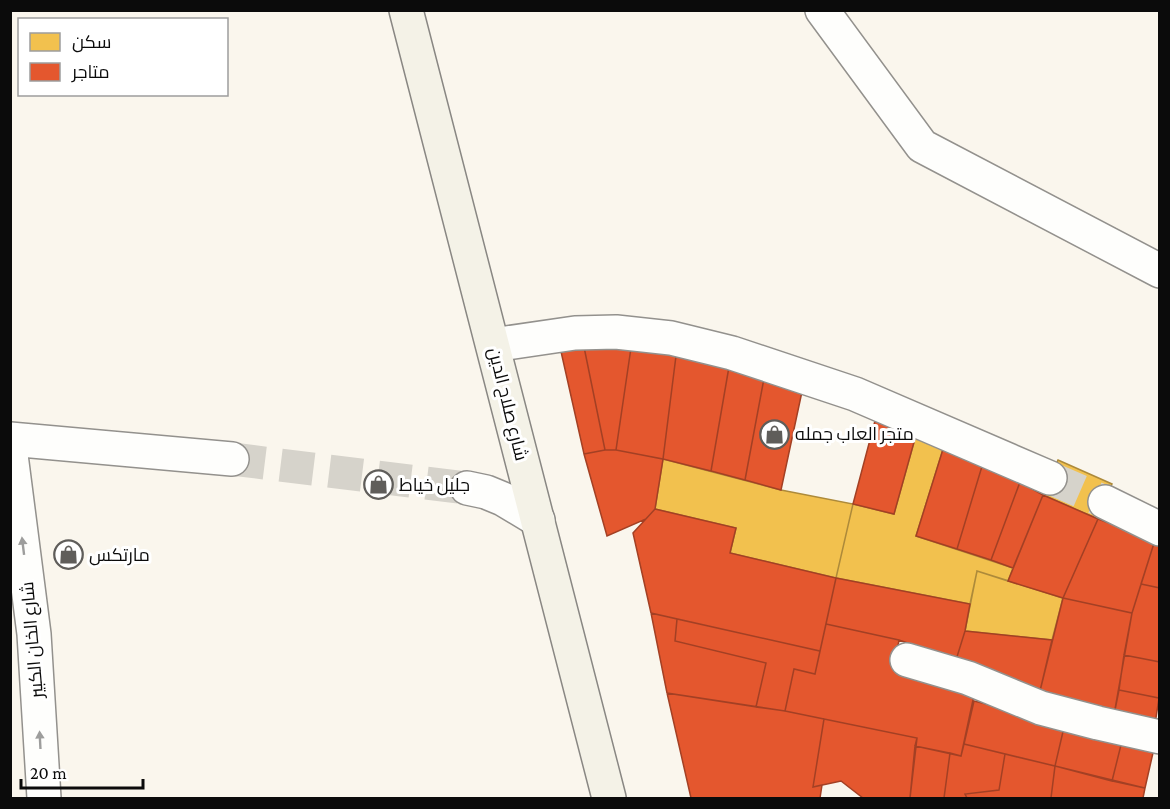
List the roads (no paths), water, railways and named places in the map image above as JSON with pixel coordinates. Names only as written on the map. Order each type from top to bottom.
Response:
[{"type":"street","name":"شارع صلاح الدين","points":[[406,10],[609,798]]},
{"type":"street","points":[[822,10],[922,146],[1160,271]]},
{"type":"street","points":[[493,345],[575,333],[616,333],[671,338],[732,353],[855,394],[1050,478]]},
{"type":"street","points":[[10,440],[232,459]]},
{"type":"street","name":"شارع الخان الكبير","points":[[10,447],[34,634],[44,798]]},
{"type":"street","points":[[467,488],[503,499],[538,520]]},
{"type":"street","points":[[1105,502],[1160,529]]},
{"type":"street","points":[[907,660],[968,678],[1041,708],[1160,737]]},
{"type":"tunnel","points":[[232,459],[467,488]]},
{"type":"tunnel","points":[[1050,478],[1105,502]]},
{"type":"place","name":"متجر العاب جمله","points":[[774,434]]},
{"type":"place","name":"جليل خياط","points":[[378,485]]},
{"type":"place","name":"مارتكس","points":[[68,555]]}]
